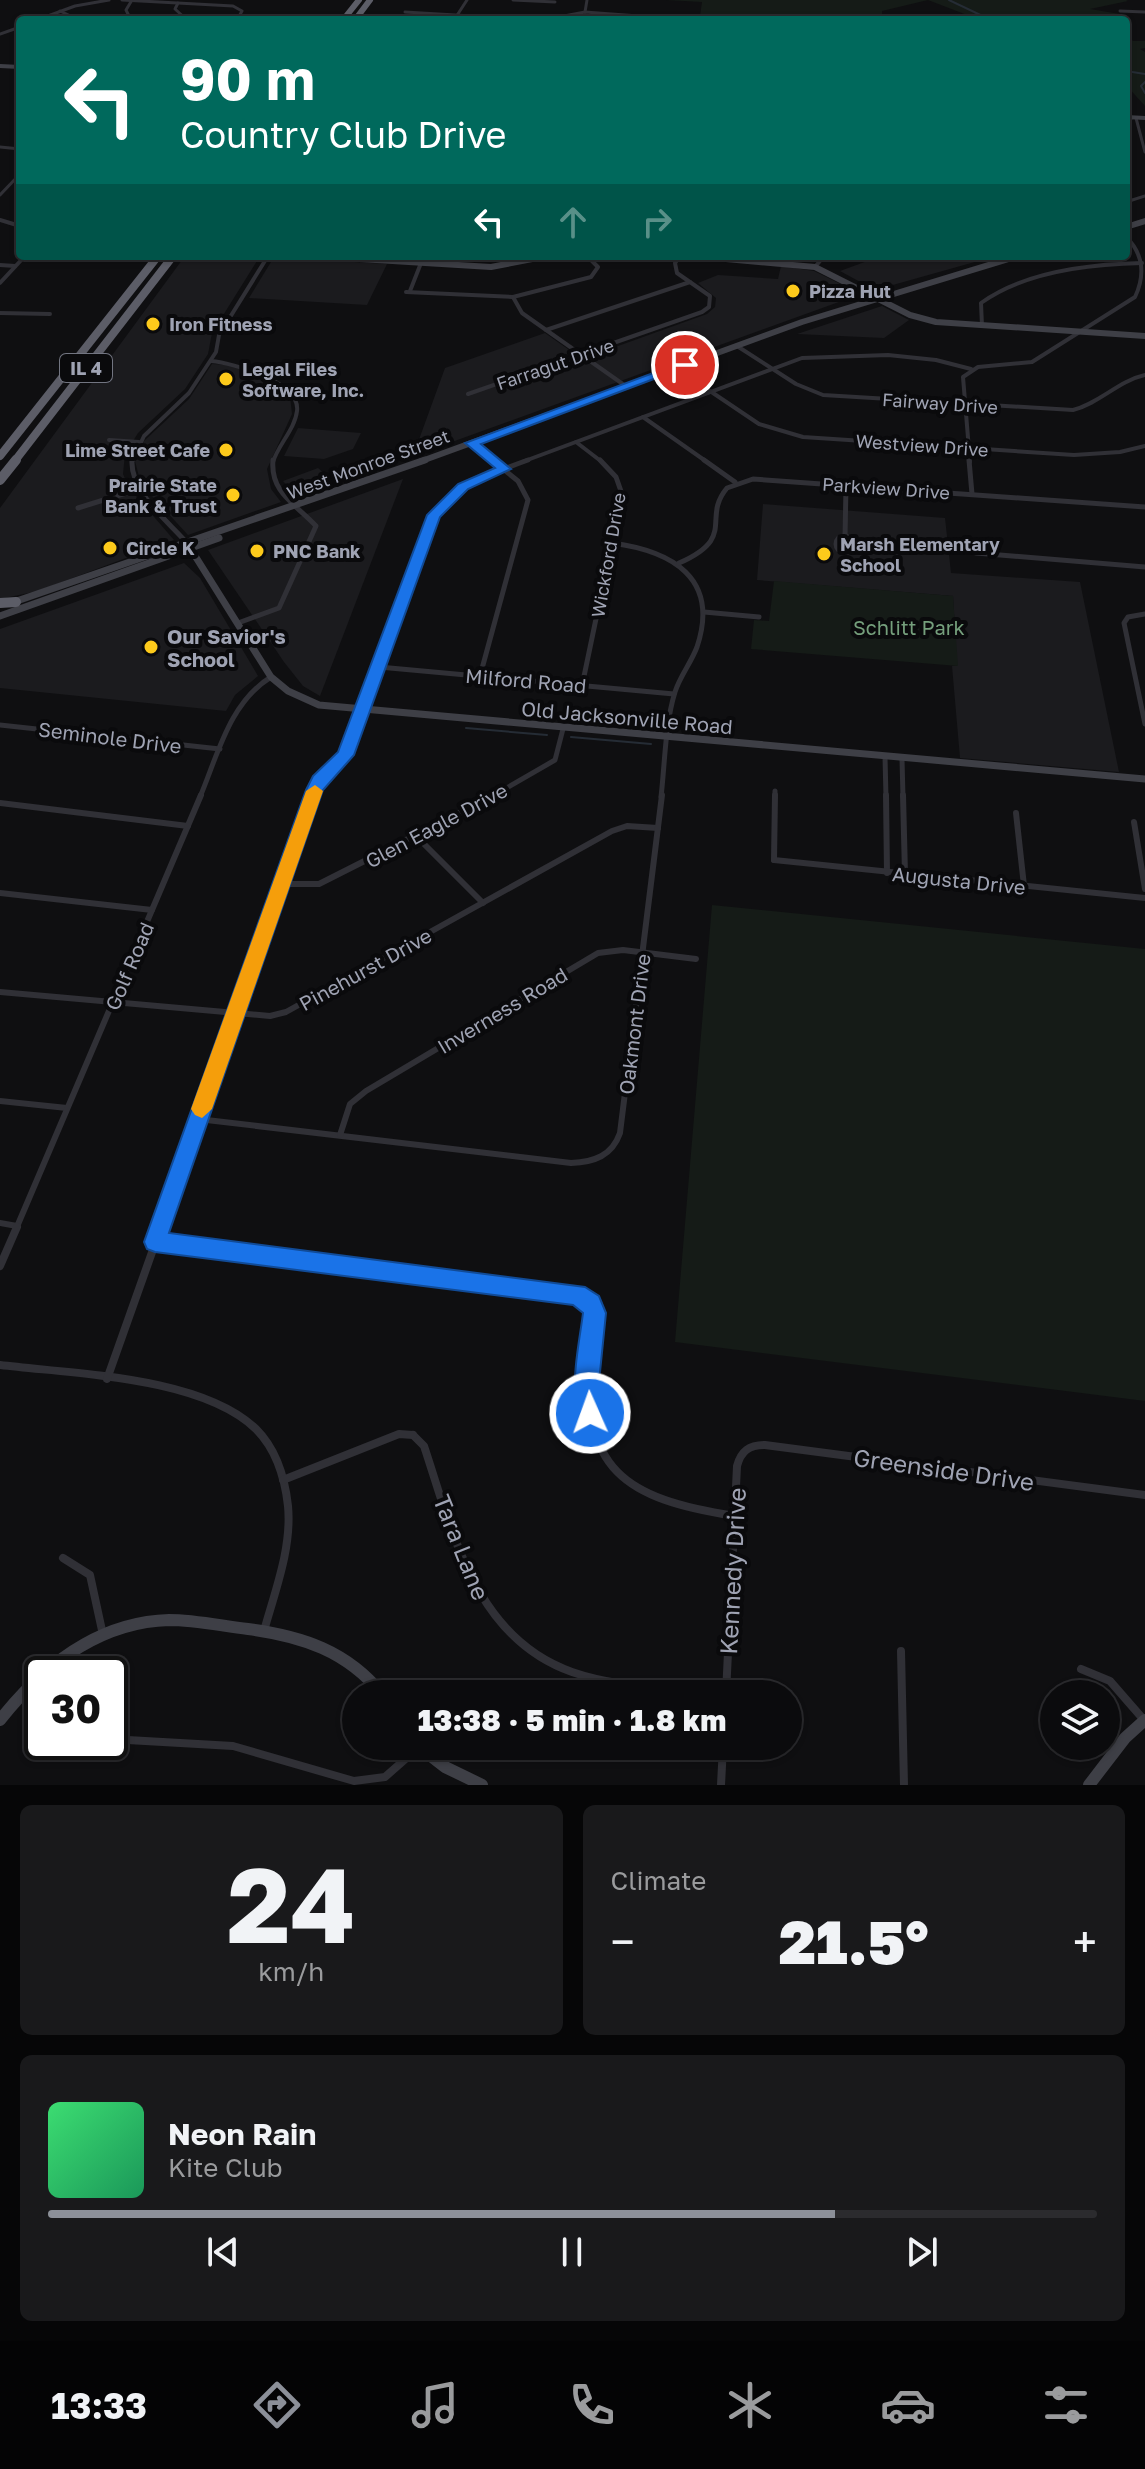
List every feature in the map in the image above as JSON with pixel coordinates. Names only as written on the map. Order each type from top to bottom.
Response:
[{"type":"highway","points":[[346,16],[359,0]]},
{"type":"highway","name":"IL 4","points":[[0,456],[156,260]]},
{"type":"highway","points":[[131,311],[157,260]]},
{"type":"highway","name":"IL 4","points":[[0,480],[172,260]]},
{"type":"highway","points":[[0,604],[16,602]]},
{"type":"street","points":[[47,16],[109,0]]},
{"type":"street","points":[[122,0],[233,6],[242,11],[239,16]]},
{"type":"street","points":[[457,14],[467,0]]},
{"type":"street","points":[[513,0],[555,2]]},
{"type":"street","points":[[585,12],[587,0]]},
{"type":"street","points":[[178,3],[175,9],[183,16]]},
{"type":"street","points":[[60,11],[71,16]]},
{"type":"street","points":[[1120,11],[1145,12]]},
{"type":"street","points":[[403,16],[406,12],[476,16]]},
{"type":"street","points":[[564,16],[585,12],[644,16]]},
{"type":"street","points":[[1145,118],[1131,118],[1145,152]]},
{"type":"street","points":[[0,195],[16,178]]},
{"type":"street","points":[[9,186],[16,186]]},
{"type":"street","points":[[107,1379],[319,781],[346,755],[434,515],[463,487],[504,469],[802,358],[830,355],[948,361],[971,369],[1032,362],[1138,293],[1145,277],[1137,247],[1130,241]]},
{"type":"street","points":[[0,283],[21,260]]},
{"type":"street","points":[[189,546],[139,489],[131,465],[139,442],[182,403],[211,361],[219,335],[266,260]]},
{"type":"street","points":[[373,260],[497,267],[529,260]]},
{"type":"street","points":[[421,263],[408,291],[513,297],[591,277],[598,265],[592,260]]},
{"type":"street","name":"Farragut Drive","points":[[468,394],[702,312],[709,307],[710,296],[675,268],[678,260]]},
{"type":"street","points":[[761,260],[815,267],[918,318],[982,326],[1145,336]]},
{"type":"street","points":[[815,267],[821,260]]},
{"type":"street","name":"West Monroe Street","points":[[0,616],[53,600],[189,546],[737,346],[877,297],[997,260]]},
{"type":"street","points":[[982,326],[981,303],[1000,291],[1099,264],[1142,263]]},
{"type":"street","points":[[0,265],[15,266]]},
{"type":"street","points":[[546,330],[690,282]]},
{"type":"street","points":[[513,297],[522,313],[627,387]]},
{"type":"street","points":[[0,313],[50,314]]},
{"type":"street","name":"Fairway Drive","points":[[737,346],[771,369],[823,395],[1079,410],[1098,401],[1124,380],[1145,375]]},
{"type":"street","points":[[211,361],[232,363],[282,385],[295,397],[298,410],[273,462],[272,475],[278,489],[316,526],[276,611],[238,623]]},
{"type":"street","points":[[971,369],[962,381],[972,494]]},
{"type":"street","name":"Westview Drive","points":[[710,391],[759,424],[791,435],[1074,455],[1120,452],[1145,446]]},
{"type":"street","points":[[643,417],[735,482],[719,497],[712,541],[701,552],[679,563]]},
{"type":"street","points":[[109,440],[139,442]]},
{"type":"street","name":"Wickford Drive","points":[[576,442],[605,464],[621,485],[582,686]]},
{"type":"street","points":[[472,443],[525,490],[528,505],[480,676]]},
{"type":"street","name":"Parkview Drive","points":[[735,482],[753,479],[1145,507]]},
{"type":"street","points":[[845,538],[846,486]]},
{"type":"street","points":[[78,508],[139,489]]},
{"type":"street","points":[[612,543],[646,548],[679,563],[695,581],[704,612],[759,617]]},
{"type":"street","name":"West Monroe Street","points":[[16,602],[189,546]]},
{"type":"street","name":"Old Jacksonville Road","points":[[189,546],[271,677],[288,691],[311,702],[361,711],[1145,779]]},
{"type":"street","points":[[976,553],[1145,567]]},
{"type":"street","name":"Oakmont Drive","points":[[198,1119],[571,1163],[604,1157],[615,1146],[620,1133],[674,694],[699,642],[704,612]]},
{"type":"street","points":[[1145,614],[1128,617],[1124,623],[1145,724]]},
{"type":"street","name":"Milford Road","points":[[379,667],[674,694]]},
{"type":"street","name":"Golf Road","points":[[0,1266],[241,700],[271,677]]},
{"type":"street","name":"Seminole Drive","points":[[0,725],[220,749]]},
{"type":"street","name":"Glen Eagle Drive","points":[[282,884],[319,884],[551,764],[563,729]]},
{"type":"street","points":[[885,757],[887,873]]},
{"type":"street","points":[[902,759],[905,874]]},
{"type":"street","name":"Augusta Drive","points":[[775,791],[772,862],[1145,898]]},
{"type":"street","points":[[0,803],[188,826]]},
{"type":"street","points":[[886,812],[904,814]]},
{"type":"street","points":[[1016,813],[1024,886]]},
{"type":"street","points":[[1134,822],[1145,889]]},
{"type":"street","name":"Pinehurst Drive","points":[[0,992],[270,1016],[286,1012],[619,828],[658,828]]},
{"type":"street","points":[[416,836],[483,903]]},
{"type":"street","points":[[0,893],[152,910]]},
{"type":"street","name":"Inverness Road","points":[[340,1135],[350,1104],[366,1091],[598,953],[610,950],[643,952],[696,959]]},
{"type":"street","points":[[0,1101],[67,1108]]},
{"type":"street","points":[[0,1223],[17,1226]]},
{"type":"street","points":[[155,1242],[577,1295],[591,1304],[595,1313],[588,1401],[597,1438],[616,1472],[631,1488],[654,1500],[683,1509],[735,1516]]},
{"type":"street","points":[[0,1365],[194,1394],[226,1406],[257,1431],[274,1457],[283,1480],[288,1507],[286,1540],[264,1632]]},
{"type":"street","name":"Tara Lane","points":[[283,1480],[399,1434],[414,1432],[424,1446],[473,1587],[498,1623],[525,1649],[575,1673],[620,1680]]},
{"type":"street","name":"Greenside Drive","points":[[745,1450],[765,1445],[1145,1495]]},
{"type":"street","name":"Kennedy Drive","points":[[727,1680],[737,1466],[745,1450]]},
{"type":"street","points":[[63,1558],[90,1575],[103,1635]]},
{"type":"street","points":[[0,1720],[40,1675],[103,1635],[155,1621],[194,1622],[297,1637],[335,1650],[370,1680]]},
{"type":"street","points":[[901,1651],[904,1785]]},
{"type":"street","points":[[1081,1669],[1105,1675],[1117,1685],[1144,1720],[1125,1738],[1093,1784]]},
{"type":"street","points":[[128,1739],[184,1739],[238,1747],[277,1756],[322,1774],[362,1781],[374,1781],[396,1771],[406,1760]]},
{"type":"street","points":[[436,1760],[482,1785]]},
{"type":"street","points":[[721,1785],[722,1760]]},
{"type":"shaded area","points":[[182,260],[258,260],[212,333],[208,354],[185,389],[138,433],[125,454],[123,474],[129,488],[174,540],[38,591],[0,599],[0,508]]},
{"type":"shaded area","points":[[272,260],[387,264],[367,305],[249,298]]},
{"type":"shaded area","points":[[870,260],[982,260],[875,290],[840,271]]},
{"type":"shaded area","points":[[781,266],[814,271],[861,294],[413,456],[445,368],[545,333],[582,359],[707,314],[715,307],[716,298],[698,283],[718,275],[778,279]]},
{"type":"shaded area","points":[[882,306],[909,320],[884,338],[797,334]]},
{"type":"shaded area","points":[[212,364],[231,365],[279,387],[290,396],[292,414],[267,469],[271,489],[281,502],[188,535],[141,484],[135,461],[144,441],[189,399]]},
{"type":"shaded area","points":[[298,428],[361,433],[353,449],[324,459],[284,456]]},
{"type":"shaded area","points":[[318,468],[334,482],[297,496],[283,481]]},
{"type":"shaded area","points":[[403,479],[320,696],[303,686],[284,662],[208,550]]},
{"type":"shaded area","points":[[763,504],[945,518],[951,573],[1080,582],[1119,772],[960,758],[952,666],[957,666],[953,596],[757,580]]},
{"type":"shaded area","points":[[184,563],[200,578],[258,676],[235,695],[226,711],[0,688],[0,629]]},
{"type":"green space","points":[[666,0],[928,0],[882,11],[882,16],[700,16],[702,2]]},
{"type":"green space","points":[[928,0],[1128,1],[1090,9],[1120,14],[1118,16],[970,16]]},
{"type":"green space","points":[[1130,38],[1145,41],[1145,48],[1140,49],[1145,52],[1145,106],[1130,89]]},
{"type":"green space","name":"Schlitt Park","points":[[774,581],[953,596],[958,666],[751,649],[754,620],[769,621]]},
{"type":"green space","points":[[712,905],[1145,949],[1145,1401],[675,1342]]},
{"type":"waterway","points":[[949,0],[983,16]]},
{"type":"waterway","points":[[1130,72],[1145,74]]},
{"type":"waterway","points":[[1145,82],[1141,86],[1145,93]]},
{"type":"waterway","points":[[466,728],[547,735]]},
{"type":"waterway","points":[[571,737],[651,744]]},
{"type":"slow traffic","points":[[202,1109],[315,791]]},
{"type":"place","name":"Pizza Hut","points":[[793,291]]},
{"type":"place","name":"Iron Fitness","points":[[153,324]]},
{"type":"place","name":"Legal Files Software, Inc.","points":[[226,379]]},
{"type":"place","name":"Lime Street Cafe","points":[[226,450]]},
{"type":"place","name":"Prairie State Bank & Trust","points":[[233,495]]},
{"type":"place","name":"Circle K","points":[[110,548]]},
{"type":"place","name":"PNC Bank","points":[[257,551]]},
{"type":"place","name":"Marsh Elementary School","points":[[824,554]]},
{"type":"place","name":"Our Savior's School","points":[[151,647]]},
{"type":"route","points":[[590,1413],[587,1382],[595,1313],[586,1298],[155,1242],[315,790],[319,781],[346,755],[434,515],[455,492],[479,478],[504,469],[472,443],[685,365]]}]
